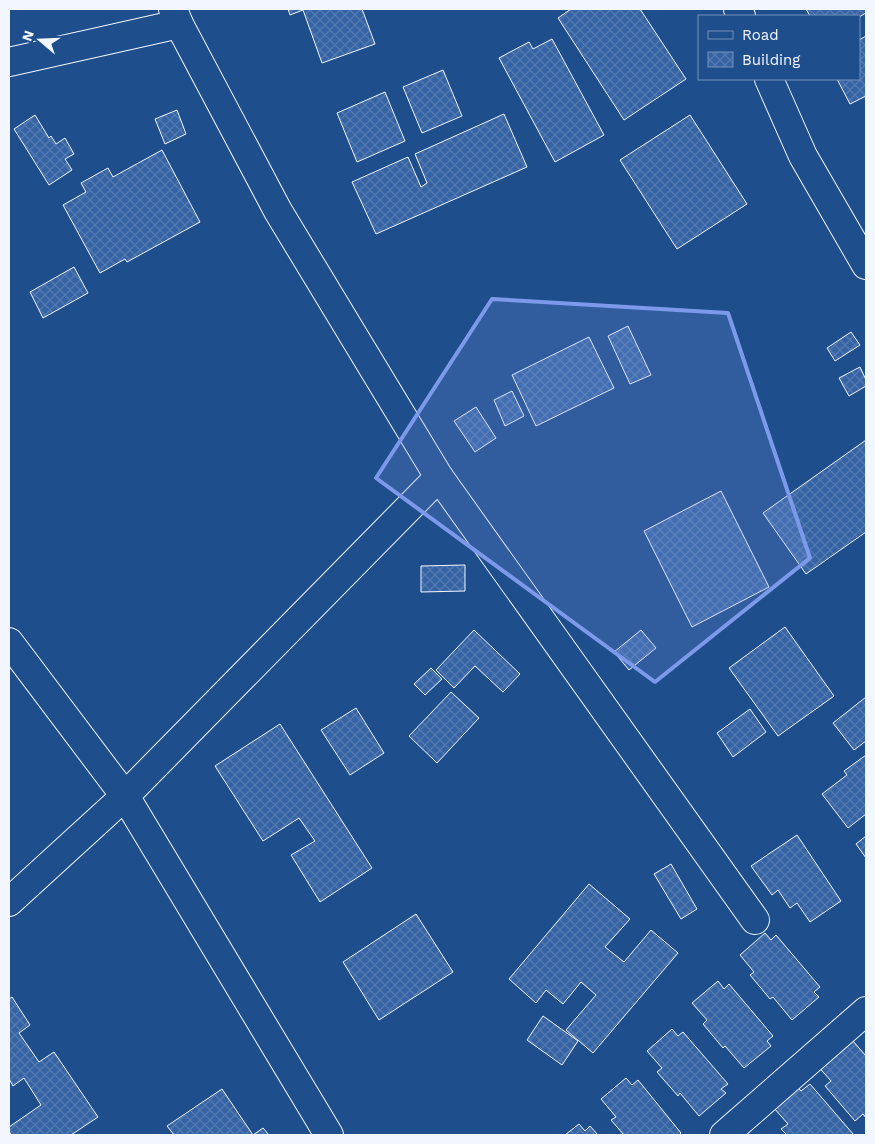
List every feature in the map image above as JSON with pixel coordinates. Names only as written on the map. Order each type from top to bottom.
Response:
[{"type":"street","points":[[9,62],[176,16],[278,211],[439,477],[755,920]]},
{"type":"street","points":[[769,80],[803,156],[866,264]]},
{"type":"street","points":[[9,902],[125,796],[439,477]]},
{"type":"street","points":[[9,642],[125,796],[329,1135]]},
{"type":"street","points":[[724,1135],[866,1011]]},
{"type":"highlighted area","points":[[492,299],[728,313],[810,558],[655,682],[376,478]]},
{"type":"building","points":[[288,9],[362,9],[375,44],[322,63],[303,10],[290,15]]},
{"type":"building","points":[[571,9],[640,9],[686,79],[624,120],[558,18]]},
{"type":"building","points":[[806,9],[866,9],[866,13],[860,16],[809,15]]},
{"type":"building","points":[[866,36],[866,96],[850,104],[838,80],[860,80],[860,39]]},
{"type":"building","points":[[552,39],[604,135],[555,162],[499,58],[529,42],[533,49]]},
{"type":"building","points":[[443,70],[462,116],[422,133],[403,87]]},
{"type":"building","points":[[385,92],[405,141],[357,162],[337,113]]},
{"type":"building","points":[[177,110],[186,134],[165,144],[155,119]]},
{"type":"building","points":[[504,114],[527,167],[376,234],[352,182],[408,157],[421,187],[427,183],[415,154]]},
{"type":"building","points":[[35,115],[49,138],[51,136],[56,144],[65,138],[74,154],[65,159],[72,170],[49,185],[14,129]]},
{"type":"building","points":[[690,115],[747,204],[677,249],[620,160]]},
{"type":"building","points":[[162,150],[200,222],[127,262],[125,259],[100,273],[63,205],[86,192],[81,183],[108,168],[113,177]]},
{"type":"building","points":[[74,267],[88,293],[43,318],[30,292]]},
{"type":"building","points":[[628,326],[651,375],[630,384],[608,336]]},
{"type":"building","points":[[851,332],[860,345],[835,361],[827,348]]},
{"type":"building","points":[[589,337],[614,388],[536,426],[512,375]]},
{"type":"building","points":[[860,367],[866,380],[866,386],[849,396],[839,378]]},
{"type":"building","points":[[512,391],[524,416],[505,426],[494,400]]},
{"type":"building","points":[[476,407],[496,438],[475,452],[454,421]]},
{"type":"building","points":[[866,440],[866,532],[806,574],[763,513]]},
{"type":"building","points":[[721,491],[769,587],[692,627],[644,531]]},
{"type":"building","points":[[465,565],[465,591],[421,592],[421,566]]},
{"type":"building","points":[[785,627],[834,696],[778,736],[729,668]]},
{"type":"building","points":[[474,630],[520,674],[503,692],[475,666],[454,688],[436,670]]},
{"type":"building","points":[[641,630],[656,648],[629,670],[614,652]]},
{"type":"building","points":[[431,668],[442,679],[425,695],[414,684]]},
{"type":"building","points":[[451,692],[479,718],[437,763],[409,736]]},
{"type":"building","points":[[866,697],[866,741],[854,750],[833,723]]},
{"type":"building","points":[[356,708],[384,753],[350,775],[321,730]]},
{"type":"building","points":[[750,709],[766,732],[733,757],[717,733]]},
{"type":"building","points":[[280,724],[372,868],[320,902],[291,855],[315,841],[299,818],[263,841],[215,766]]},
{"type":"building","points":[[866,755],[866,814],[848,828],[822,794],[847,775],[844,771]]},
{"type":"building","points":[[797,835],[841,901],[810,922],[797,903],[790,908],[778,890],[772,895],[751,866]]},
{"type":"building","points":[[866,836],[866,858],[856,844]]},
{"type":"building","points":[[671,864],[697,909],[681,919],[654,874]]},
{"type":"building","points":[[589,884],[630,919],[605,947],[624,962],[651,930],[678,953],[593,1053],[566,1030],[596,995],[581,982],[563,1004],[546,990],[536,1003],[509,979]]},
{"type":"building","points":[[416,914],[453,972],[379,1020],[343,962]]},
{"type":"building","points":[[765,933],[771,940],[776,935],[820,987],[814,992],[819,997],[792,1020],[773,997],[770,999],[750,975],[754,972],[740,955]]},
{"type":"building","points":[[718,981],[724,989],[729,984],[773,1036],[767,1041],[771,1046],[744,1068],[725,1046],[723,1048],[703,1024],[707,1020],[692,1003]]},
{"type":"building","points":[[12,997],[30,1025],[19,1033],[39,1062],[54,1052],[98,1117],[71,1135],[11,1135],[9,1131],[9,1127],[41,1105],[24,1078],[13,1086],[9,1079],[9,999]]},
{"type":"building","points":[[543,1016],[578,1041],[562,1065],[527,1040]]},
{"type":"building","points":[[672,1029],[678,1036],[683,1032],[728,1084],[721,1089],[726,1093],[699,1116],[680,1093],[678,1096],[657,1072],[662,1068],[647,1051]]},
{"type":"building","points":[[853,1041],[866,1056],[866,1118],[863,1114],[855,1121],[825,1086],[831,1081],[816,1064]]},
{"type":"building","points":[[626,1078],[632,1085],[638,1080],[681,1133],[679,1135],[624,1135],[611,1120],[616,1117],[601,1099]]},
{"type":"building","points":[[810,1084],[854,1135],[787,1135],[781,1129],[788,1124],[773,1107],[797,1086],[801,1091]]},
{"type":"building","points":[[222,1089],[253,1135],[174,1135],[167,1126]]},
{"type":"building","points":[[579,1124],[585,1131],[590,1126],[598,1135],[565,1135]]},
{"type":"building","points":[[263,1128],[269,1135],[253,1135]]}]
